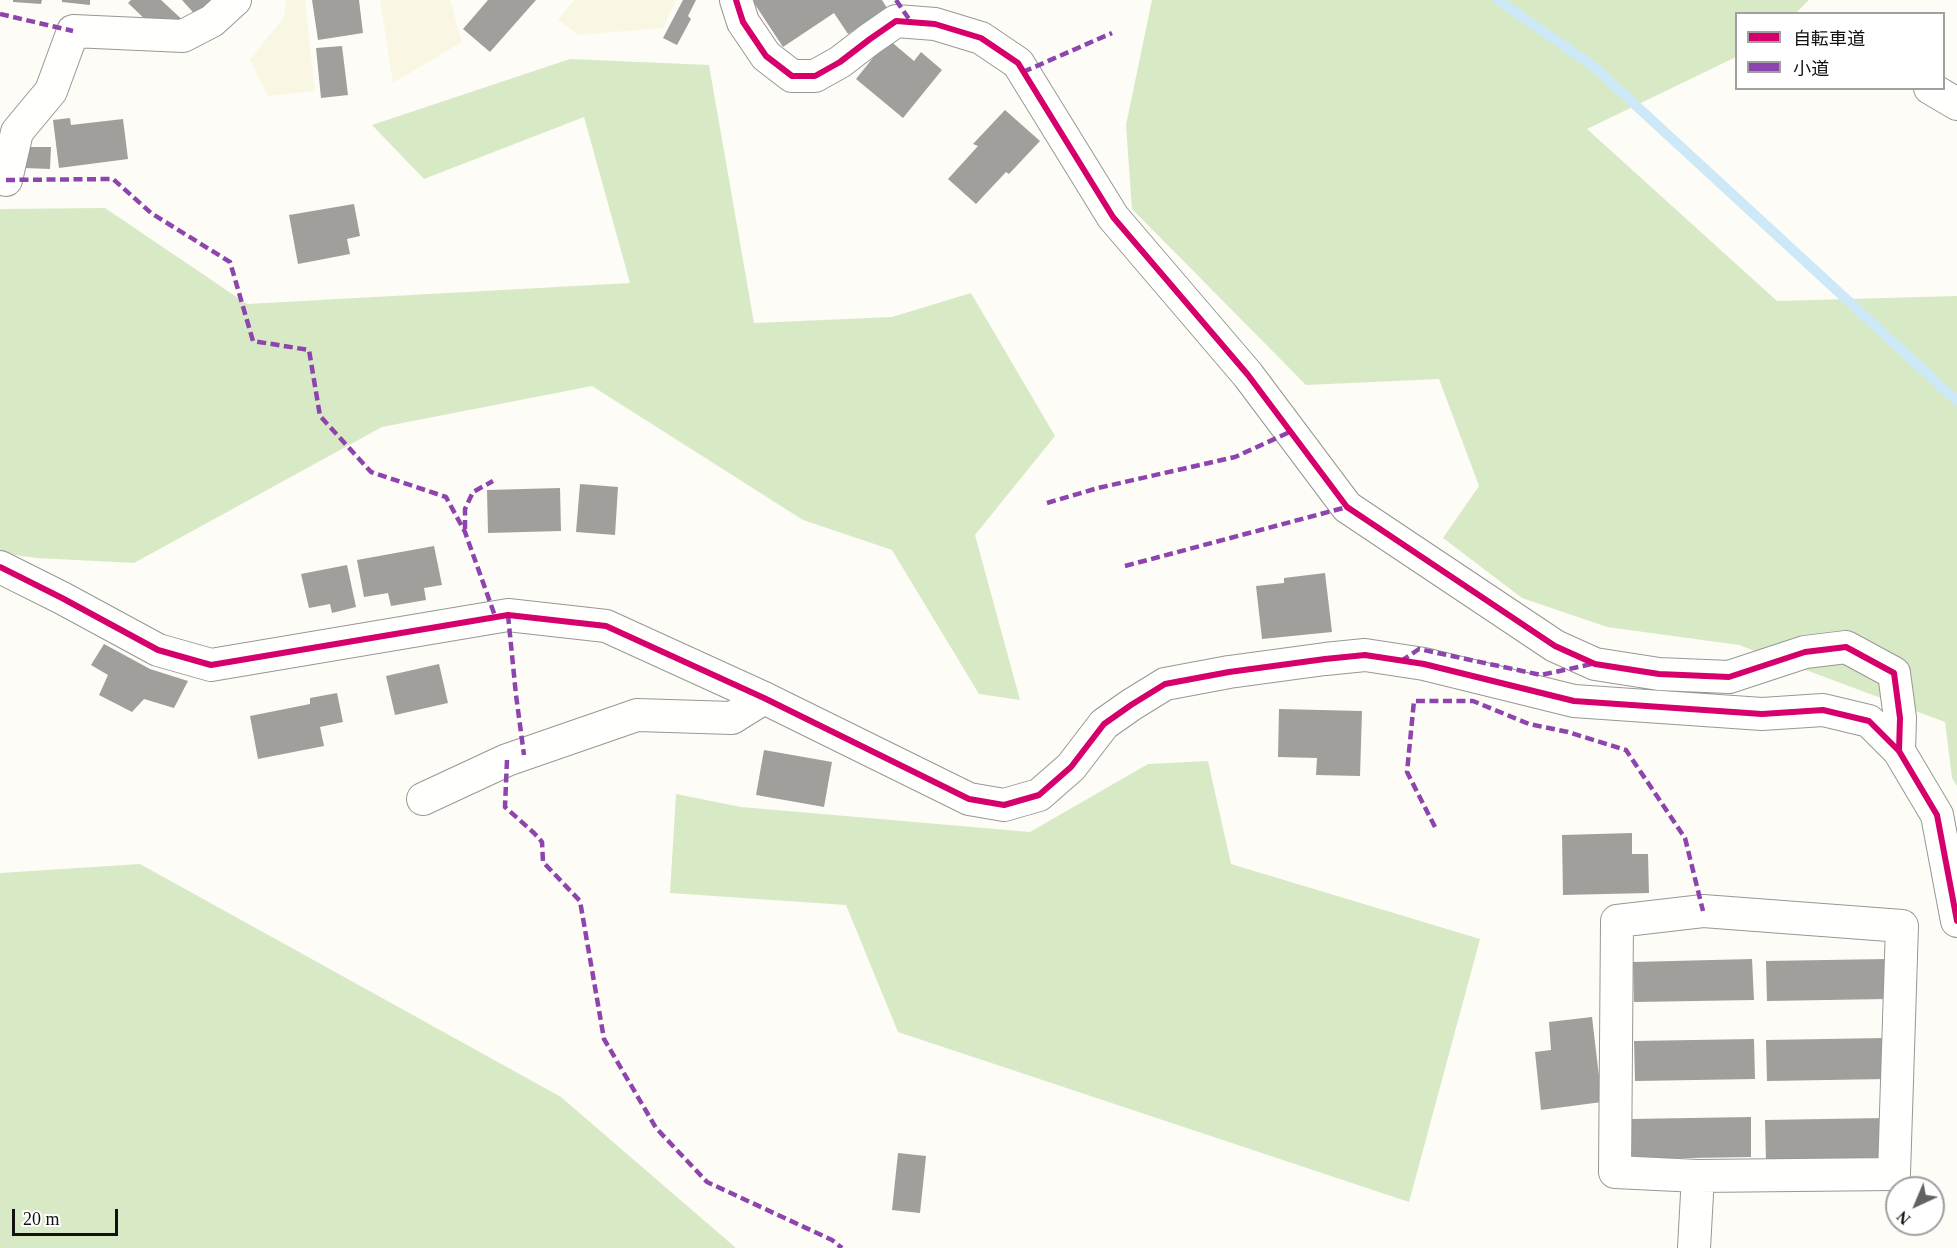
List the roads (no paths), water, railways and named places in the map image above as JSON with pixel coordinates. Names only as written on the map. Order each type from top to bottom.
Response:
[{"type":"street","points":[[6,180],[17,132],[51,91],[73,31],[183,36],[212,21],[236,0]]},
{"type":"street","points":[[736,0],[743,22],[766,56],[792,76],[815,76],[840,62],[896,21],[935,24],[981,38],[1018,63],[1113,217],[1248,375],[1347,507],[1556,646],[1595,664],[1659,675],[1729,677],[1805,652],[1846,647],[1894,673],[1900,718],[1899,751]]},
{"type":"street","points":[[1933,90],[1957,104]]},
{"type":"street","points":[[0,567],[158,650],[212,665],[508,615],[606,626],[764,698],[969,799],[1004,805],[1040,795],[1071,767],[1104,724],[1165,684],[1229,672],[1325,659],[1365,655],[1424,664],[1574,700],[1762,714],[1823,710],[1869,721],[1899,751],[1937,815],[1957,921]]},
{"type":"street","points":[[423,799],[507,760],[637,715],[732,718],[764,698]]},
{"type":"street","points":[[1703,911],[1902,926],[1894,1174],[1698,1176],[1616,1172],[1617,921],[1703,911]]},
{"type":"street","points":[[1694,1248],[1698,1176]]},
{"type":"waterway","points":[[1498,0],[1593,66],[1957,401]]}]
